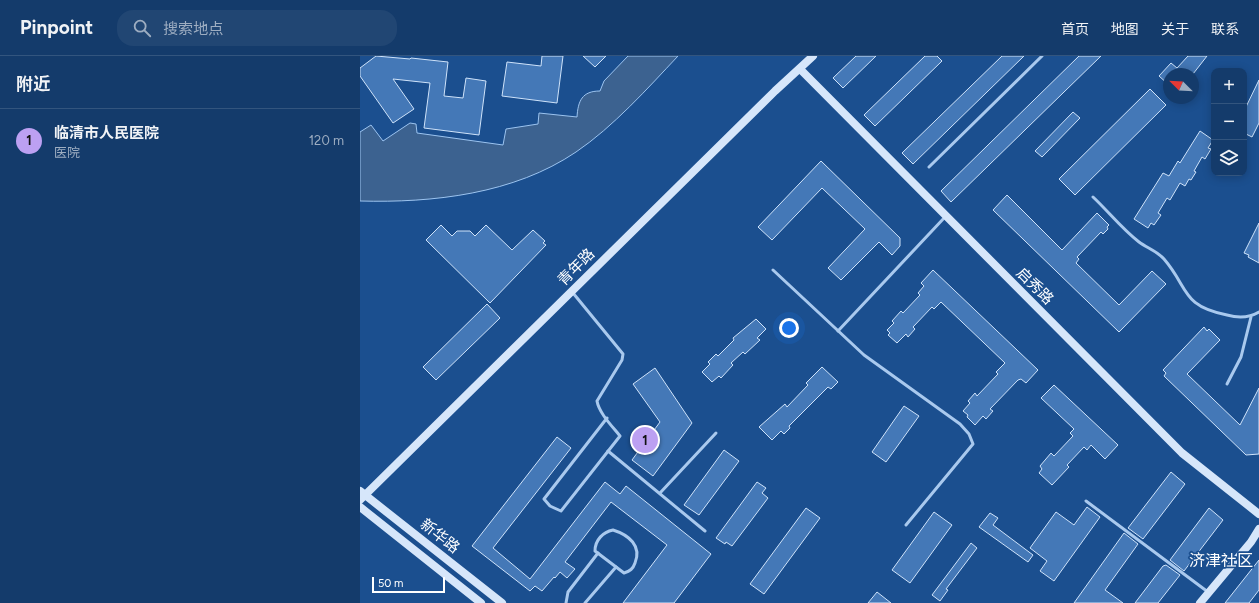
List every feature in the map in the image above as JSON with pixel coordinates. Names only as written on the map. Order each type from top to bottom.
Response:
[{"type":"street","name":"青年路","points":[[362,495],[769,97],[813,56]]},
{"type":"street","name":"启秀路","points":[[800,69],[1182,453],[1259,514]]},
{"type":"street","name":"新华路","points":[[362,495],[502,603]]},
{"type":"street","name":"新华路","points":[[360,507],[481,603]]},
{"type":"street","points":[[1200,603],[1259,529]]},
{"type":"lane","points":[[929,167],[1042,56]]},
{"type":"lane","points":[[1093,197],[1139,242],[1164,259],[1181,287],[1194,302],[1208,310],[1229,316],[1251,317],[1259,312]]},
{"type":"lane","points":[[838,331],[946,216]]},
{"type":"lane","points":[[773,270],[864,355],[960,424],[973,440],[973,444],[906,525]]},
{"type":"lane","points":[[571,291],[623,354],[622,360],[597,401],[598,406],[607,418],[620,436],[562,511],[550,506],[544,499],[607,418]]},
{"type":"lane","points":[[1227,384],[1241,357],[1251,317]]},
{"type":"lane","points":[[660,493],[716,433]]},
{"type":"lane","points":[[608,451],[705,531]]},
{"type":"lane","points":[[1086,501],[1209,593]]},
{"type":"lane","points":[[613,530],[625,535],[637,547],[638,554],[630,571],[624,574],[616,567],[595,551],[595,545],[607,531],[613,530]]},
{"type":"lane","points":[[566,603],[568,592],[598,553]]},
{"type":"lane","points":[[586,603],[616,567]]},
{"type":"water","points":[[628,56],[678,56],[617,119],[590,142],[552,166],[526,178],[472,193],[416,200],[360,201],[360,132],[371,125],[383,141],[410,123],[416,124],[417,133],[503,145],[506,129],[538,124],[539,113],[577,117],[578,106],[582,98],[594,91],[600,91],[604,81]]},
{"type":"building","points":[[376,56],[448,62],[444,96],[463,98],[466,78],[486,81],[479,135],[424,128],[430,83],[393,79],[414,109],[393,123],[360,76],[360,68]]},
{"type":"building","points":[[542,56],[563,56],[557,103],[502,96],[507,62],[541,66]]},
{"type":"building","points":[[583,56],[606,56],[595,67]]},
{"type":"building","points":[[856,56],[876,56],[843,88],[833,78]]},
{"type":"building","points":[[925,56],[937,56],[942,61],[875,126],[864,115]]},
{"type":"building","points":[[1002,56],[1024,56],[913,164],[902,153]]},
{"type":"building","points":[[1079,56],[1101,56],[951,202],[941,191]]},
{"type":"building","points":[[1188,56],[1207,56],[1198,68],[1177,68]]},
{"type":"building","points":[[1171,63],[1177,68],[1166,68]]},
{"type":"building","points":[[1163,72],[1163,80],[1159,76]]},
{"type":"building","points":[[1259,80],[1259,123],[1252,137],[1247,134],[1247,105]]},
{"type":"building","points":[[1150,89],[1163,102],[1163,104],[1166,105],[1075,195],[1059,179]]},
{"type":"building","points":[[1073,112],[1080,118],[1042,157],[1035,151]]},
{"type":"building","points":[[1200,131],[1211,139],[1211,143],[1208,148],[1211,149],[1205,159],[1202,157],[1191,180],[1189,179],[1185,186],[1180,183],[1170,200],[1167,198],[1158,213],[1161,215],[1154,225],[1151,223],[1148,228],[1134,219],[1163,173],[1169,176],[1178,161],[1180,163]]},
{"type":"building","points":[[821,161],[900,238],[900,246],[892,255],[879,242],[841,280],[828,268],[865,229],[822,188],[772,240],[758,227]]},
{"type":"building","points":[[1007,195],[1062,250],[1097,213],[1109,225],[1107,227],[1108,229],[1103,234],[1101,232],[1077,257],[1079,259],[1076,263],[1119,305],[1152,271],[1166,284],[1119,332],[993,210]]},
{"type":"building","points":[[1259,223],[1259,263],[1244,253]]},
{"type":"building","points":[[441,225],[452,236],[457,231],[470,231],[475,236],[486,225],[512,250],[533,230],[545,241],[543,243],[546,245],[490,303],[426,240]]},
{"type":"building","points":[[933,270],[1038,370],[1026,383],[1021,379],[1018,380],[990,409],[993,411],[986,419],[983,416],[975,425],[963,411],[970,403],[968,401],[975,393],[977,396],[998,374],[996,372],[1005,363],[941,302],[934,309],[932,307],[913,327],[915,329],[908,337],[906,334],[897,343],[888,335],[890,333],[887,330],[894,323],[892,321],[901,311],[903,313],[920,295],[918,293],[924,286],[921,283]]},
{"type":"building","points":[[487,304],[500,318],[436,380],[423,367]]},
{"type":"building","points":[[756,319],[766,329],[757,338],[760,340],[745,354],[743,352],[731,363],[733,365],[721,378],[719,376],[712,382],[702,372],[710,364],[708,362],[716,354],[718,356],[734,340],[733,338]]},
{"type":"building","points":[[1204,327],[1207,331],[1209,329],[1220,340],[1187,374],[1240,425],[1259,388],[1259,454],[1246,455],[1164,376],[1166,373],[1163,370]]},
{"type":"building","points":[[822,367],[838,382],[831,389],[828,387],[789,426],[790,428],[784,434],[781,431],[772,440],[759,427],[785,404],[787,407],[808,385],[806,383]]},
{"type":"building","points":[[655,368],[692,423],[653,476],[632,460],[660,422],[633,384]]},
{"type":"building","points":[[1054,385],[1118,445],[1105,459],[1091,445],[1087,450],[1084,447],[1067,465],[1069,467],[1052,485],[1039,473],[1042,469],[1040,466],[1051,453],[1054,456],[1073,436],[1070,433],[1074,429],[1041,398]]},
{"type":"building","points":[[904,406],[919,416],[886,462],[872,452]]},
{"type":"building","points":[[557,437],[571,448],[493,548],[530,579],[605,482],[620,494],[626,486],[711,554],[674,603],[623,603],[667,545],[611,502],[565,562],[575,569],[567,578],[560,572],[542,591],[535,586],[530,591],[472,546]]},
{"type":"building","points":[[724,450],[739,461],[699,515],[684,505]]},
{"type":"building","points":[[1171,472],[1185,484],[1143,539],[1128,528]]},
{"type":"building","points":[[757,482],[766,488],[762,493],[768,498],[732,546],[726,542],[725,544],[716,538]]},
{"type":"building","points":[[1087,507],[1100,517],[1054,581],[1040,571],[1047,561],[1030,548],[1056,512],[1074,525]]},
{"type":"building","points":[[806,508],[820,518],[764,594],[750,584]]},
{"type":"building","points":[[1209,508],[1223,520],[1184,571],[1170,560]]},
{"type":"building","points":[[934,512],[952,525],[910,583],[892,570]]},
{"type":"building","points":[[990,513],[998,518],[993,525],[1033,555],[1028,562],[979,527]]},
{"type":"building","points":[[1124,533],[1138,544],[1105,590],[1123,603],[1074,603]]},
{"type":"building","points":[[971,543],[977,548],[946,589],[948,590],[940,601],[932,595]]},
{"type":"building","points":[[1259,560],[1259,590],[1249,603],[1225,603]]},
{"type":"building","points":[[1166,565],[1180,575],[1158,603],[1135,603],[1163,566]]},
{"type":"building","points":[[877,592],[891,603],[868,603]]},
{"type":"place","name":"临清市人民医院","points":[[645,440]]},
{"type":"district","name":"济津社区","points":[[1221,560]]}]
